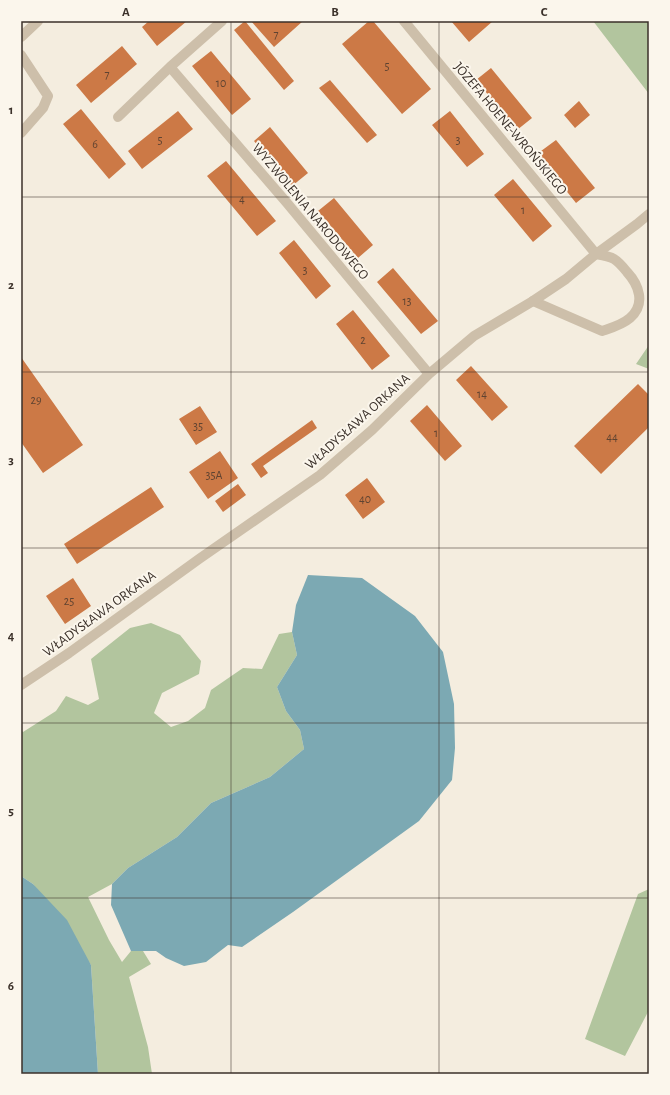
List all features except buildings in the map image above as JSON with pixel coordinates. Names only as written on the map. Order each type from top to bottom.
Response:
[{"type":"street","points":[[21,36],[38,21]]},
{"type":"street","points":[[118,117],[170,67],[222,21]]},
{"type":"street","name":"JÓZEFA HOENE-WROŃSKIEGO","points":[[404,21],[596,254]]},
{"type":"street","points":[[21,55],[48,96],[43,108],[21,133]]},
{"type":"street","name":"WYZWOLENIA NARODOWEGO","points":[[170,67],[282,197],[429,374]]},
{"type":"street","name":"WŁADYSŁAWA ORKANA","points":[[21,685],[69,653],[199,559],[320,475],[372,430],[429,374],[474,336],[533,301],[566,279],[649,214]]},
{"type":"street","points":[[533,301],[602,331],[617,326],[630,318],[637,307],[640,296],[637,285],[621,264],[613,258],[596,254]]},
{"type":"green space","points":[[593,21],[649,21],[649,94]]},
{"type":"green space","points":[[649,345],[649,369],[636,364]]},
{"type":"green space","points":[[151,623],[180,635],[201,661],[199,674],[162,693],[154,713],[171,727],[188,721],[205,708],[211,690],[243,668],[262,669],[279,634],[292,632],[297,655],[277,687],[286,711],[300,730],[304,749],[270,777],[211,803],[177,837],[128,868],[112,884],[88,897],[109,940],[122,962],[131,951],[143,951],[151,964],[129,977],[148,1047],[152,1074],[98,1074],[91,965],[33,884],[21,876],[21,730],[23,732],[56,711],[66,696],[88,705],[99,699],[91,659],[130,628]]},
{"type":"green space","points":[[649,889],[649,1010],[625,1056],[585,1039],[638,894]]},
{"type":"water","points":[[308,575],[362,578],[415,616],[443,652],[454,704],[455,748],[452,780],[419,821],[242,947],[228,945],[206,962],[184,966],[166,958],[156,951],[131,951],[111,905],[112,884],[128,868],[177,837],[211,803],[270,777],[304,749],[300,730],[286,711],[277,687],[297,655],[292,632],[296,605]]},
{"type":"water","points":[[21,876],[33,884],[67,920],[91,965],[98,1074],[21,1074]]}]
